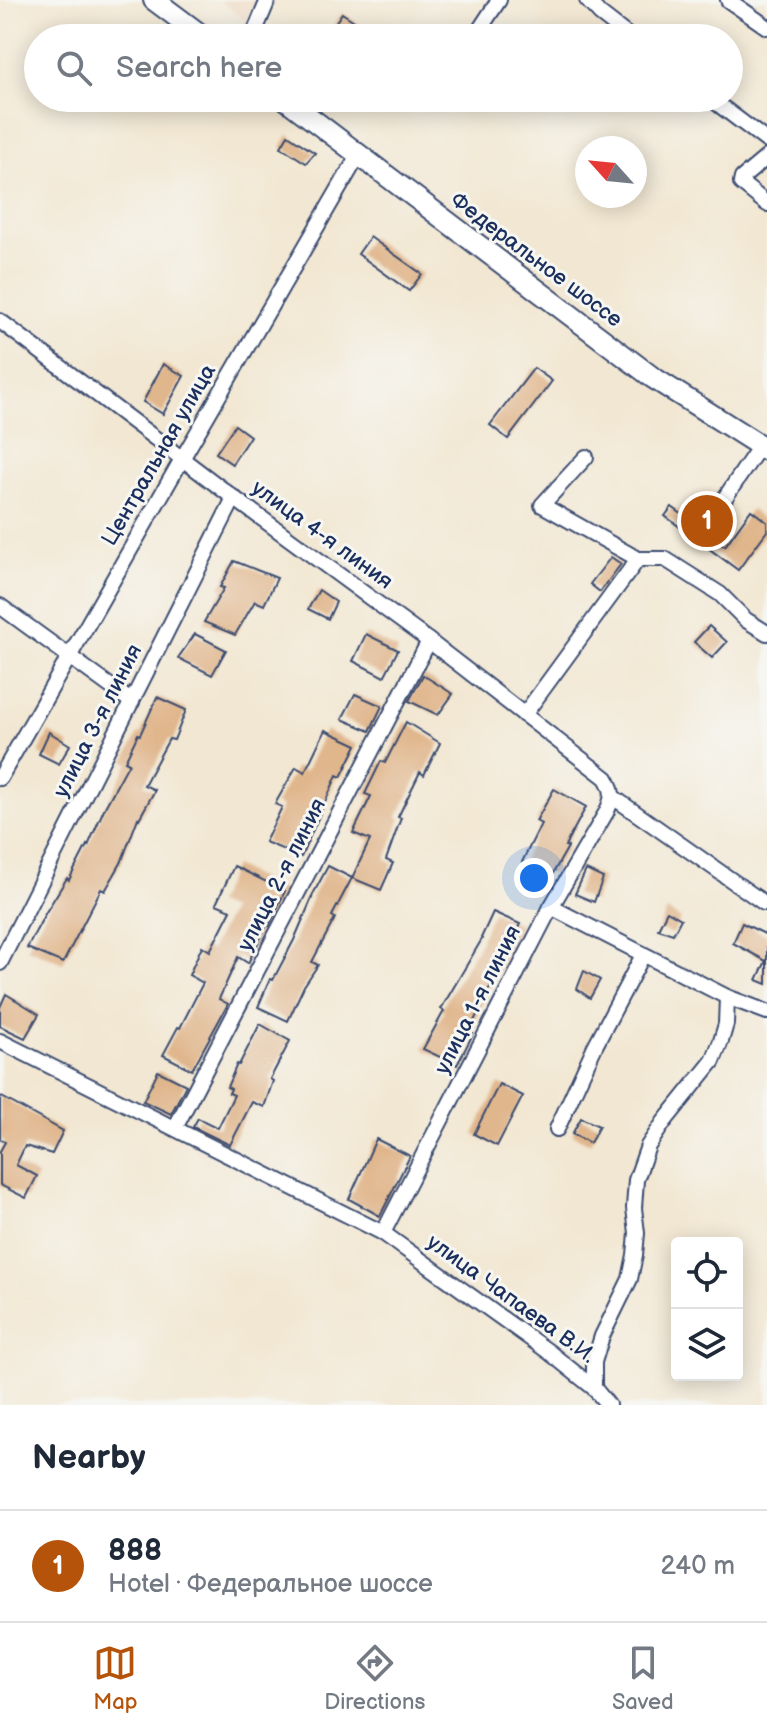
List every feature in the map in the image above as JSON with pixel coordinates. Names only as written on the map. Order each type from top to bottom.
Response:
[{"type":"highway","points":[[154,0],[186,24]]},
{"type":"highway","name":"Федеральное шоссе","points":[[302,112],[652,377],[764,448]]},
{"type":"street","points":[[258,24],[268,0]]},
{"type":"street","points":[[483,24],[499,0]]},
{"type":"street","points":[[587,0],[613,24]]},
{"type":"street","points":[[728,0],[767,27]]},
{"type":"street","points":[[729,112],[767,141]]},
{"type":"street","name":"Центральная улица","points":[[0,778],[358,156]]},
{"type":"street","points":[[767,157],[742,178],[741,183],[767,204]]},
{"type":"street","name":"улица 4-я линия","points":[[0,321],[429,641],[606,778],[613,793],[764,903]]},
{"type":"street","points":[[716,511],[764,448]]},
{"type":"street","points":[[586,457],[542,505],[638,559],[665,559],[720,594],[746,620],[767,633]]},
{"type":"street","name":"улица 3-я линия","points":[[0,963],[234,498]]},
{"type":"street","points":[[524,715],[638,559]]},
{"type":"street","points":[[0,606],[132,702]]},
{"type":"street","name":"улица 2-я линия","points":[[175,1128],[429,641]]},
{"type":"street","name":"улица 1-я линия","points":[[383,1233],[551,907],[607,811],[613,793]]},
{"type":"street","points":[[551,907],[727,997],[767,1012]]},
{"type":"street","points":[[557,1129],[595,1046],[643,955]]},
{"type":"street","points":[[594,1388],[594,1362],[602,1336],[630,1279],[635,1255],[636,1180],[648,1146],[713,1061],[726,1024],[727,997]]},
{"type":"street","name":"улица Чапаева В.И.","points":[[0,1041],[383,1233],[501,1316],[594,1388],[608,1405]]},
{"type":"shaded area","points":[[219,0],[260,0],[246,21]]},
{"type":"building","points":[[342,13],[359,24],[335,24]]},
{"type":"building","points":[[288,135],[315,153],[306,163],[281,147]]},
{"type":"building","points":[[370,237],[422,274],[409,291],[358,254]]},
{"type":"building","points":[[163,364],[184,376],[163,414],[143,402]]},
{"type":"building","points":[[534,368],[552,381],[508,439],[490,425]]},
{"type":"building","points":[[235,425],[250,436],[232,464],[216,453]]},
{"type":"building","points":[[672,507],[725,546],[751,510],[767,522],[767,531],[738,570],[665,516]]},
{"type":"building","points":[[611,557],[621,564],[600,592],[590,584]]},
{"type":"building","points":[[234,561],[277,578],[264,605],[255,601],[235,635],[204,622],[224,588],[220,587]]},
{"type":"building","points":[[319,590],[336,602],[328,619],[308,609]]},
{"type":"building","points":[[709,626],[727,642],[712,658],[694,642]]},
{"type":"building","points":[[195,634],[226,650],[212,675],[178,658]]},
{"type":"building","points":[[366,634],[398,650],[384,677],[353,661]]},
{"type":"building","points":[[423,675],[453,694],[438,715],[409,701]]},
{"type":"building","points":[[355,694],[382,706],[370,731],[342,719]]},
{"type":"building","points":[[157,697],[186,710],[174,740],[169,739],[144,785],[155,790],[138,818],[121,863],[105,891],[101,889],[63,963],[27,948],[88,846]]},
{"type":"building","points":[[406,722],[440,743],[424,775],[420,772],[398,817],[401,818],[386,860],[393,863],[381,890],[352,878],[370,840],[353,833],[371,796],[365,794],[381,761],[385,763]]},
{"type":"building","points":[[325,730],[357,745],[341,777],[337,775],[301,857],[265,842],[282,807],[275,804],[296,767],[305,772]]},
{"type":"building","points":[[49,732],[70,745],[59,764],[39,754]]},
{"type":"building","points":[[554,789],[586,807],[552,875],[522,862],[541,824],[536,821]]},
{"type":"building","points":[[234,866],[285,891],[248,963],[238,957],[219,999],[228,1004],[192,1070],[163,1055],[203,983],[189,975],[202,946],[210,951],[231,910],[216,904]]},
{"type":"building","points":[[328,866],[352,878],[312,962],[318,965],[304,986],[288,1021],[258,1007],[270,979],[273,980],[294,940]]},
{"type":"building","points":[[586,870],[603,878],[594,902],[575,894]]},
{"type":"building","points":[[667,911],[681,919],[673,934],[658,929]]},
{"type":"building","points":[[493,912],[520,924],[469,1032],[473,1034],[457,1065],[423,1049],[444,1011],[441,1009],[482,939]]},
{"type":"building","points":[[742,923],[767,935],[767,984],[757,980],[766,961],[733,943]]},
{"type":"building","points":[[584,971],[600,980],[590,998],[577,989]]},
{"type":"building","points":[[6,994],[39,1014],[25,1038],[0,1026],[0,1007]]},
{"type":"building","points":[[260,1024],[290,1041],[270,1079],[273,1081],[264,1107],[252,1102],[230,1145],[193,1127],[198,1118],[218,1128],[234,1095],[229,1093],[231,1089],[227,1087]]},
{"type":"building","points":[[158,1071],[186,1085],[171,1114],[143,1101]]},
{"type":"building","points":[[499,1084],[523,1096],[497,1146],[474,1134]]},
{"type":"building","points":[[0,1096],[63,1131],[52,1154],[25,1146],[16,1165],[37,1176],[26,1198],[0,1185],[0,1151],[5,1142],[0,1139]]},
{"type":"building","points":[[581,1118],[599,1126],[590,1143],[572,1134]]},
{"type":"building","points":[[376,1139],[410,1156],[380,1216],[349,1199]]},
{"type":"place","name":"888","points":[[707,521]]}]
